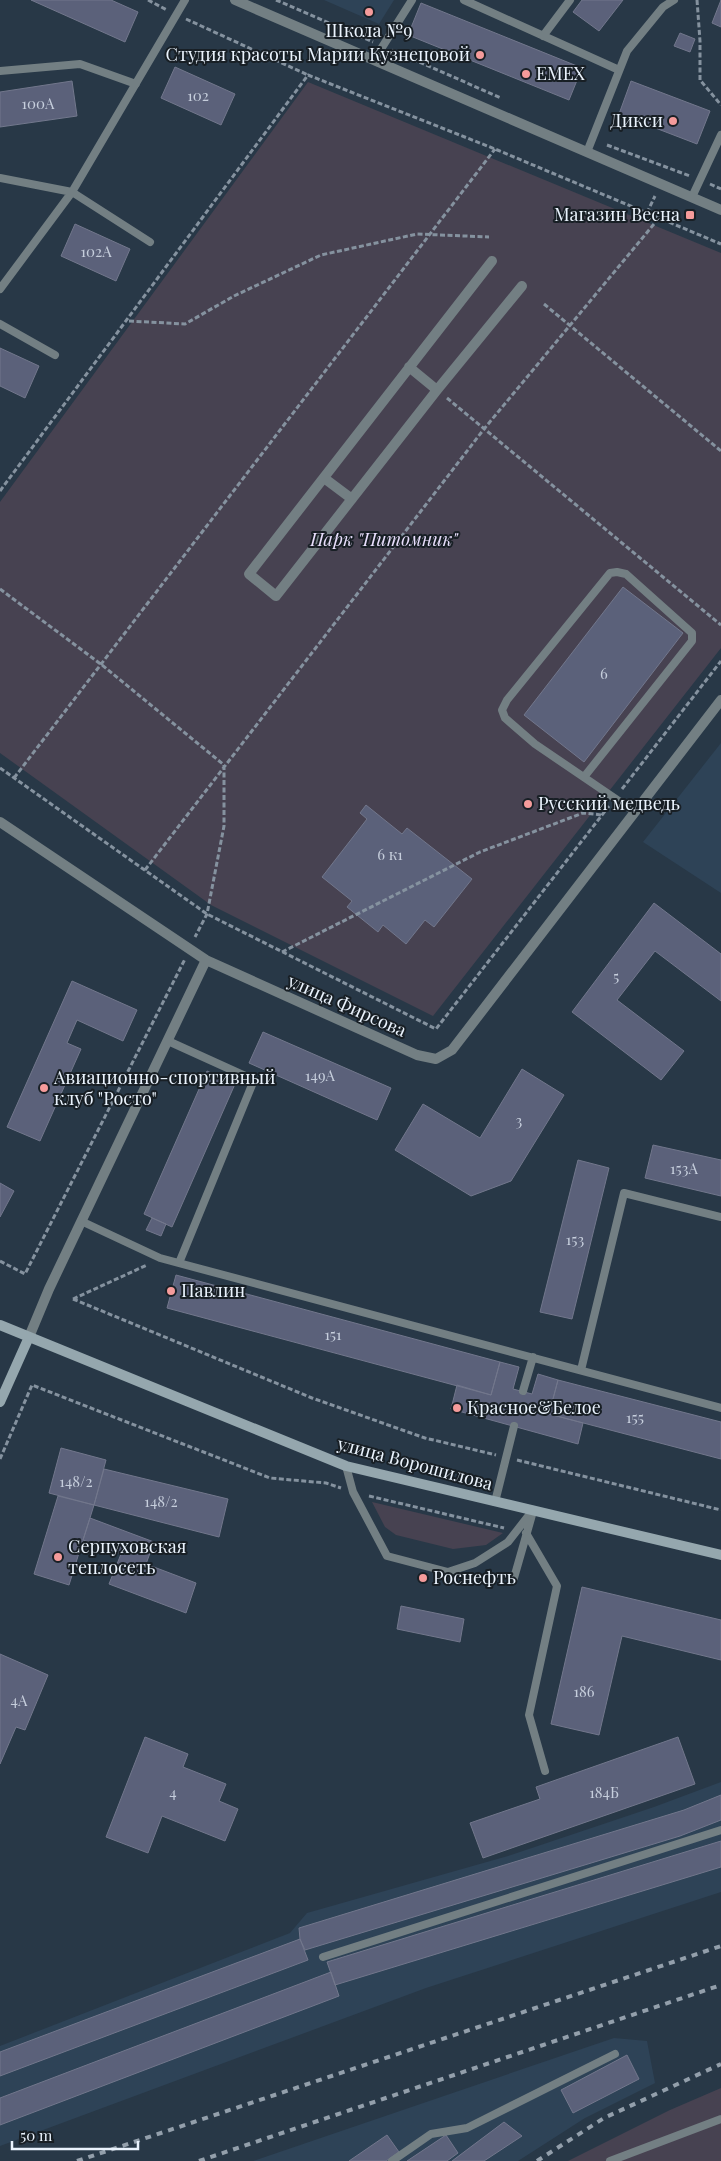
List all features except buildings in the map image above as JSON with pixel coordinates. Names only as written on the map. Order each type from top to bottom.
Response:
[{"type":"main road","name":"улица Ворошилова","points":[[0,1325],[346,1466],[721,1555]]},
{"type":"main road","points":[[0,1402],[29,1337]]},
{"type":"street","points":[[235,0],[721,210]]},
{"type":"street","points":[[492,262],[249,574],[276,596],[437,390],[522,286]]},
{"type":"street","points":[[409,368],[437,390]]},
{"type":"street","points":[[324,478],[352,499]]},
{"type":"street","name":"улица Фирсова","points":[[206,960],[417,1055],[436,1060],[452,1050],[721,700]]},
{"type":"street","points":[[0,822],[206,960],[81,1221],[29,1337]]},
{"type":"lane","points":[[0,289],[72,192],[185,0]]},
{"type":"lane","points":[[374,60],[412,0]]},
{"type":"lane","points":[[464,0],[619,70]]},
{"type":"lane","points":[[479,7],[484,0]]},
{"type":"lane","points":[[543,36],[570,0]]},
{"type":"lane","points":[[587,152],[627,51],[663,7],[674,0]]},
{"type":"lane","points":[[0,71],[80,64],[136,84]]},
{"type":"lane","points":[[692,197],[721,135]]},
{"type":"lane","points":[[0,178],[72,192],[150,242]]},
{"type":"lane","points":[[0,324],[55,355]]},
{"type":"lane","points":[[584,777],[692,641],[692,633],[626,574],[617,572],[610,573],[507,700],[502,710],[505,718],[528,737],[584,777],[635,812]]},
{"type":"lane","points":[[168,1041],[254,1080],[179,1263]]},
{"type":"lane","points":[[581,1370],[624,1193],[721,1218]]},
{"type":"lane","points":[[81,1221],[160,1258],[721,1408]]},
{"type":"lane","points":[[523,1392],[533,1357]]},
{"type":"lane","points":[[495,1502],[514,1426]]},
{"type":"lane","points":[[346,1466],[353,1492],[387,1556],[448,1572],[475,1563],[508,1542],[533,1510]]},
{"type":"lane","points":[[514,1578],[533,1510]]},
{"type":"lane","points":[[526,1533],[557,1586],[530,1716],[545,1771]]},
{"type":"lane","points":[[323,1956],[721,1830]]},
{"type":"lane","points":[[392,2161],[431,2134],[467,2128],[615,2054]]},
{"type":"lane","points":[[610,2161],[721,2119]]},
{"type":"path","points":[[148,0],[308,75],[495,148],[721,244]]},
{"type":"path","points":[[276,0],[510,102]]},
{"type":"path","points":[[698,0],[700,80],[721,105]]},
{"type":"path","points":[[0,491],[128,321],[308,75]]},
{"type":"path","points":[[592,139],[721,189]]},
{"type":"path","points":[[14,778],[495,148]]},
{"type":"path","points":[[145,870],[484,429],[659,218]]},
{"type":"path","points":[[128,321],[185,324],[234,296],[321,255],[417,234],[489,237]]},
{"type":"path","points":[[544,304],[721,451]]},
{"type":"path","points":[[437,390],[721,625]]},
{"type":"path","points":[[0,589],[102,665],[224,765]]},
{"type":"path","points":[[0,768],[207,914],[436,1029],[721,661]]},
{"type":"path","points":[[0,1261],[25,1274],[207,914],[224,826],[224,765]]},
{"type":"path","points":[[282,952],[480,852],[582,813],[602,815]]},
{"type":"path","points":[[160,1258],[73,1299],[312,1398],[425,1438],[721,1510]]},
{"type":"path","points":[[0,1459],[32,1385],[270,1478],[326,1483],[353,1492],[517,1531]]},
{"type":"shaded area","name":"Школа №9","points":[[324,0],[394,0],[379,24]]},
{"type":"shaded area","points":[[721,743],[721,893],[643,842]]},
{"type":"shaded area","points":[[721,1782],[721,1892],[426,1988],[0,2146],[0,2046],[290,1933],[307,1913],[508,1856],[654,1807]]},
{"type":"shaded area","points":[[614,2038],[647,2041],[655,2083],[585,2118],[518,2161],[253,2161]]},
{"type":"green space","name":"Парк \"Питомник\"","points":[[308,82],[721,253],[721,648],[433,1016],[211,905],[0,753],[0,502]]},
{"type":"green space","points":[[372,1502],[503,1533],[486,1545],[453,1549],[396,1535],[385,1527]]},
{"type":"green space","points":[[721,2088],[721,2161],[568,2161],[670,2110]]},
{"type":"railway","points":[[77,2161],[721,1946]]},
{"type":"railway","points":[[199,2161],[721,1985]]},
{"type":"railway","points":[[537,2161],[604,2118],[721,2064]]},
{"type":"place","name":"Школа №9","points":[[369,12]]},
{"type":"place","name":"Студия красоты Марии Кузнецовой","points":[[480,55]]},
{"type":"place","name":"EMEX","points":[[526,74]]},
{"type":"place","name":"Дикси","points":[[673,121]]},
{"type":"place","name":"Магазин Весна","points":[[690,215]]},
{"type":"place","name":"Русский медведь","points":[[528,804]]},
{"type":"place","name":"Авиационно-спортивный клуб \"Росто\"","points":[[44,1088]]},
{"type":"place","name":"Павлин","points":[[171,1291]]},
{"type":"place","name":"Красное&Белое","points":[[457,1408]]},
{"type":"place","name":"Серпуховская теплосеть","points":[[58,1557]]},
{"type":"place","name":"Роснефть","points":[[423,1578]]}]
